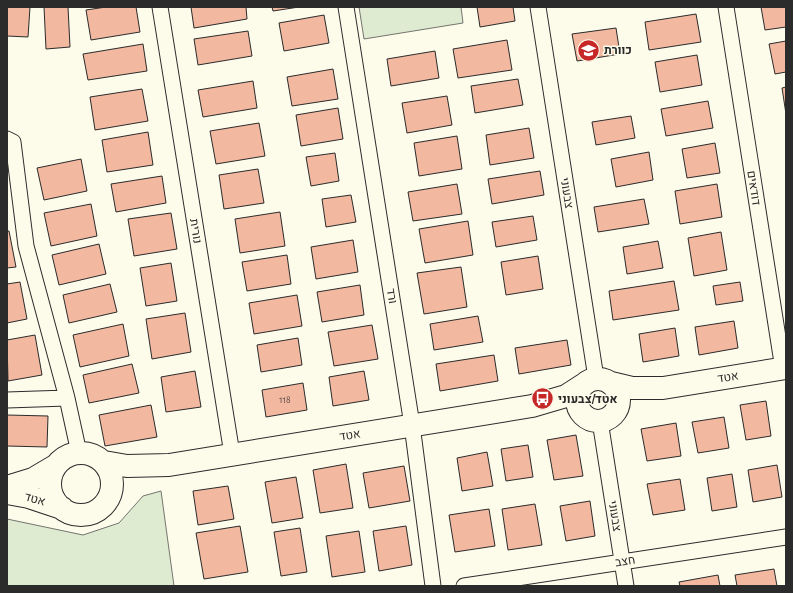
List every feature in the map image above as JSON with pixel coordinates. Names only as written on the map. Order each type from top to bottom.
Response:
[{"type":"street","name":"נורית","points":[[160,7],[232,454]]},
{"type":"street","name":"ורד","points":[[346,7],[412,425],[433,586]]},
{"type":"street","name":"צבעוני","points":[[538,7],[596,382]]},
{"type":"street","name":"דודאים","points":[[726,7],[784,368]]},
{"type":"street","points":[[7,139],[13,142],[26,246],[67,398],[79,452]]},
{"type":"street","name":"אטד","points":[[104,462],[127,466],[169,465],[532,406],[566,396],[596,382],[632,388],[670,386],[784,368]]},
{"type":"street","points":[[596,382],[619,394],[619,402],[599,417],[579,411],[576,397],[596,382]]},
{"type":"street","name":"אטד","points":[[532,406],[556,406],[599,417],[670,386]]},
{"type":"street","points":[[7,400],[67,398]]},
{"type":"street","name":"צבעוני","points":[[599,417],[626,586]]},
{"type":"street","points":[[79,452],[92,455],[104,462],[112,479],[112,489],[109,498],[99,509],[85,514],[75,514],[62,508],[52,496],[50,486],[51,476],[55,466],[65,457],[79,452]]},
{"type":"street","name":"אטד","points":[[109,498],[131,478],[169,465]]},
{"type":"street","name":"אטד","points":[[7,487],[33,479],[55,466]]},
{"type":"street","name":"אטד","points":[[7,493],[29,497],[62,508]]},
{"type":"street","name":"חצב","points":[[464,586],[786,537]]},
{"type":"green space","points":[[359,7],[461,7],[463,23],[364,39]]},
{"type":"green space","points":[[161,491],[174,586],[7,586],[7,519],[83,535],[119,523],[143,496]]},
{"type":"building","points":[[7,7],[30,7],[28,37],[7,36]]},
{"type":"building","points":[[44,7],[68,7],[70,47],[46,49]]},
{"type":"building","points":[[106,7],[136,7],[140,32],[91,40],[86,10]]},
{"type":"building","points":[[191,7],[246,7],[247,19],[194,28]]},
{"type":"building","points":[[272,7],[299,7],[273,11]]},
{"type":"building","points":[[477,7],[513,7],[515,21],[480,27]]},
{"type":"building","points":[[761,7],[786,7],[786,27],[765,30]]},
{"type":"building","points":[[696,14],[701,42],[649,50],[645,22]]},
{"type":"building","points":[[324,15],[329,43],[284,51],[279,23]]},
{"type":"building","points":[[616,28],[620,54],[577,61],[572,34]]},
{"type":"building","points":[[248,31],[252,56],[198,65],[194,39]]},
{"type":"building","points":[[507,40],[512,70],[458,78],[453,49]]},
{"type":"building","points":[[786,41],[786,72],[775,74],[769,44]]},
{"type":"building","points":[[143,44],[147,71],[88,80],[83,54]]},
{"type":"building","points":[[435,51],[439,78],[391,86],[387,59]]},
{"type":"building","points":[[697,55],[702,85],[660,92],[655,62]]},
{"type":"building","points":[[333,69],[338,99],[292,106],[287,77]]},
{"type":"building","points":[[518,79],[523,105],[475,113],[471,86]]},
{"type":"building","points":[[253,81],[257,108],[203,117],[198,90]]},
{"type":"building","points":[[786,87],[786,114],[782,88]]},
{"type":"building","points":[[142,89],[148,121],[95,130],[90,97]]},
{"type":"building","points":[[447,96],[452,125],[407,133],[402,103]]},
{"type":"building","points":[[708,101],[713,128],[666,136],[661,109]]},
{"type":"building","points":[[338,108],[343,139],[301,146],[296,115]]},
{"type":"building","points":[[631,116],[635,138],[596,145],[592,122]]},
{"type":"building","points":[[259,123],[265,156],[216,164],[210,131]]},
{"type":"building","points":[[529,128],[534,158],[490,165],[486,135]]},
{"type":"building","points":[[148,132],[153,165],[107,172],[102,140]]},
{"type":"building","points":[[457,136],[462,169],[419,176],[414,143]]},
{"type":"building","points":[[715,143],[720,173],[687,178],[682,149]]},
{"type":"building","points":[[649,152],[653,180],[616,187],[611,159]]},
{"type":"building","points":[[335,153],[339,181],[311,186],[306,157]]},
{"type":"building","points":[[81,159],[87,191],[44,200],[37,168]]},
{"type":"building","points":[[258,169],[264,203],[224,209],[219,175]]},
{"type":"building","points":[[540,171],[544,195],[492,204],[488,179]]},
{"type":"building","points":[[162,176],[166,203],[116,212],[111,184]]},
{"type":"building","points":[[457,184],[462,214],[413,221],[408,192]]},
{"type":"building","points":[[717,184],[722,217],[680,224],[675,191]]},
{"type":"building","points":[[351,195],[356,222],[326,227],[322,199]]},
{"type":"building","points":[[644,199],[649,224],[598,232],[594,207]]},
{"type":"building","points":[[91,204],[97,236],[51,246],[44,213]]},
{"type":"building","points":[[280,212],[285,246],[240,253],[235,219]]},
{"type":"building","points":[[171,213],[177,249],[134,256],[128,219]]},
{"type":"building","points":[[533,216],[537,240],[496,247],[492,222]]},
{"type":"building","points":[[468,221],[473,255],[425,263],[419,229]]},
{"type":"building","points":[[7,231],[9,231],[16,267],[7,268]]},
{"type":"building","points":[[721,232],[727,270],[694,276],[688,238]]},
{"type":"building","points":[[353,240],[358,272],[316,279],[311,247]]},
{"type":"building","points":[[658,241],[663,268],[627,274],[623,247]]},
{"type":"building","points":[[99,244],[106,274],[59,285],[52,255]]},
{"type":"building","points":[[287,255],[291,284],[247,291],[242,262]]},
{"type":"building","points":[[538,256],[543,289],[506,295],[501,262]]},
{"type":"building","points":[[171,263],[177,301],[146,306],[140,268]]},
{"type":"building","points":[[461,267],[467,307],[424,314],[417,273]]},
{"type":"building","points":[[674,281],[679,310],[613,320],[609,291]]},
{"type":"building","points":[[20,282],[27,319],[7,323],[7,284]]},
{"type":"building","points":[[740,282],[743,301],[716,305],[713,286]]},
{"type":"building","points":[[110,284],[117,312],[69,323],[63,295]]},
{"type":"building","points":[[360,285],[364,315],[322,322],[317,292]]},
{"type":"building","points":[[297,295],[302,326],[254,334],[249,303]]},
{"type":"building","points":[[185,313],[191,352],[152,359],[146,319]]},
{"type":"building","points":[[478,316],[483,342],[434,350],[430,324]]},
{"type":"building","points":[[734,321],[738,348],[699,355],[695,327]]},
{"type":"building","points":[[123,324],[129,356],[80,367],[73,335]]},
{"type":"building","points":[[372,325],[378,359],[334,366],[328,332]]},
{"type":"building","points":[[675,328],[679,356],[643,362],[639,334]]},
{"type":"building","points":[[35,335],[42,375],[8,381],[7,340]]},
{"type":"building","points":[[298,338],[302,365],[261,372],[257,345]]},
{"type":"building","points":[[567,340],[571,365],[519,374],[515,348]]},
{"type":"building","points":[[494,355],[498,381],[440,391],[436,364]]},
{"type":"building","points":[[132,364],[139,393],[89,403],[83,375]]},
{"type":"building","points":[[195,371],[201,407],[166,412],[161,377]]},
{"type":"building","points":[[364,371],[369,400],[333,406],[329,377]]},
{"type":"building","points":[[303,383],[307,410],[266,417],[262,390]]},
{"type":"building","points":[[766,401],[771,436],[746,440],[740,405]]},
{"type":"building","points":[[151,405],[157,437],[105,446],[99,415]]},
{"type":"building","points":[[7,415],[48,416],[47,447],[7,446]]},
{"type":"building","points":[[724,417],[729,448],[698,453],[692,422]]},
{"type":"building","points":[[676,423],[681,456],[647,461],[641,429]]},
{"type":"building","points":[[576,435],[583,476],[554,480],[547,440]]},
{"type":"building","points":[[528,445],[533,477],[506,481],[501,449]]},
{"type":"building","points":[[487,452],[493,486],[462,491],[457,458]]},
{"type":"building","points":[[346,464],[353,508],[320,513],[313,470]]},
{"type":"building","points":[[777,465],[782,497],[753,502],[748,470]]},
{"type":"building","points":[[404,466],[410,501],[369,508],[363,473]]},
{"type":"building","points":[[732,474],[737,507],[712,511],[707,478]]},
{"type":"building","points":[[296,477],[303,518],[272,523],[265,482]]},
{"type":"building","points":[[680,479],[685,510],[653,515],[647,484]]},
{"type":"building","points":[[228,486],[234,519],[198,525],[193,491]]},
{"type":"building","points":[[590,501],[595,536],[566,541],[560,506]]},
{"type":"building","points":[[535,504],[542,545],[508,550],[502,509]]},
{"type":"building","points":[[489,509],[495,546],[455,552],[449,515]]},
{"type":"building","points":[[240,526],[248,572],[204,579],[196,533]]},
{"type":"building","points":[[406,526],[412,565],[379,571],[373,531]]},
{"type":"building","points":[[300,528],[307,572],[281,576],[274,532]]},
{"type":"building","points":[[359,531],[365,572],[332,577],[326,536]]},
{"type":"building","points":[[774,569],[777,586],[737,586],[735,575]]},
{"type":"building","points":[[718,575],[720,586],[680,586],[679,582]]},
{"type":"place","name":"כוורת","points":[[589,50]]},
{"type":"place","name":"אטד/צבעוני","points":[[542,399]]}]
